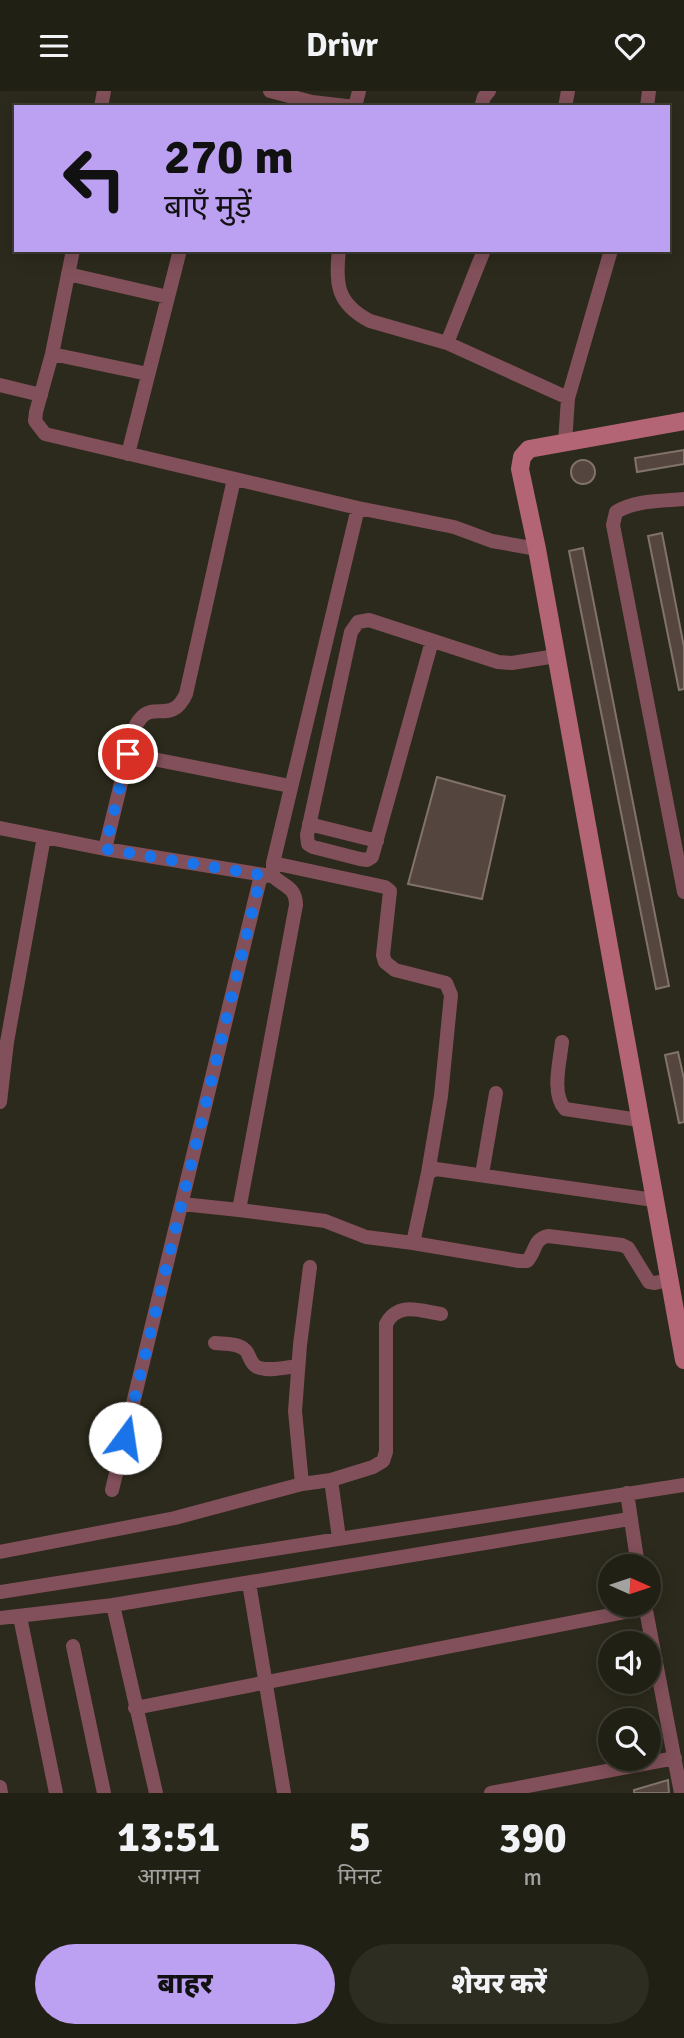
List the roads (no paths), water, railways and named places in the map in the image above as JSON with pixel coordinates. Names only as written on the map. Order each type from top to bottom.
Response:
[{"type":"street","points":[[270,91],[312,102],[338,105]]},
{"type":"street","points":[[73,252],[36,421],[45,434],[358,508],[454,527],[492,541],[537,549]]},
{"type":"street","points":[[128,454],[179,252]]},
{"type":"street","points":[[340,252],[336,277],[339,290],[359,315],[370,321],[447,343],[568,398]]},
{"type":"street","points":[[447,343],[483,252]]},
{"type":"street","points":[[565,443],[568,398],[610,252]]},
{"type":"street","points":[[68,274],[167,297]]},
{"type":"street","points":[[52,354],[148,374]]},
{"type":"street","points":[[0,385],[41,395]]},
{"type":"street","points":[[684,421],[529,449],[522,457],[520,469],[537,549],[684,1360]]},
{"type":"street","points":[[105,849],[139,719],[147,713],[170,712],[180,707],[186,694],[234,479]]},
{"type":"street","points":[[684,499],[641,502],[626,506],[616,512],[613,525],[684,892]]},
{"type":"street","points":[[112,1490],[358,508]]},
{"type":"street","points":[[432,641],[372,857],[367,860],[360,859],[313,847],[308,844],[309,824],[351,632],[358,622],[369,620],[498,662],[512,663],[556,656]]},
{"type":"street","points":[[128,754],[290,786]]},
{"type":"street","points":[[309,824],[377,841]]},
{"type":"street","points":[[0,828],[105,849],[384,887],[390,891],[383,955],[385,962],[395,970],[446,983],[451,995],[441,1096],[413,1243]]},
{"type":"street","points":[[0,1102],[9,1029],[44,837]]},
{"type":"street","points":[[239,1210],[296,905],[296,895],[269,871]]},
{"type":"street","points":[[562,1042],[557,1095],[565,1109],[639,1120]]},
{"type":"street","points":[[482,1174],[496,1093]]},
{"type":"street","points":[[428,1173],[436,1169],[446,1169],[653,1200]]},
{"type":"street","points":[[182,1204],[325,1221],[366,1237],[519,1262],[531,1258],[541,1237],[622,1245],[628,1248],[649,1282],[668,1280]]},
{"type":"street","points":[[302,1484],[296,1427],[298,1366],[310,1267]]},
{"type":"street","points":[[0,1552],[175,1518],[302,1484],[331,1480],[373,1467],[383,1461],[386,1452],[386,1324],[397,1310],[442,1314]]},
{"type":"street","points":[[215,1343],[240,1346],[246,1350],[258,1368],[298,1366]]},
{"type":"street","points":[[331,1480],[339,1538]]},
{"type":"street","points":[[0,1592],[684,1485]]},
{"type":"street","points":[[627,1493],[636,1554]]},
{"type":"street","points":[[0,1618],[113,1605],[629,1519]]},
{"type":"street","points":[[249,1583],[284,1793]]},
{"type":"street","points":[[113,1605],[156,1793]]},
{"type":"street","points":[[135,1708],[598,1616]]},
{"type":"street","points":[[20,1617],[56,1793]]},
{"type":"street","points":[[648,1617],[681,1793]]},
{"type":"street","points":[[73,1646],[104,1793]]},
{"type":"street","points":[[491,1793],[562,1787],[675,1758]]},
{"type":"street","points":[[0,1787],[1,1793]]}]
